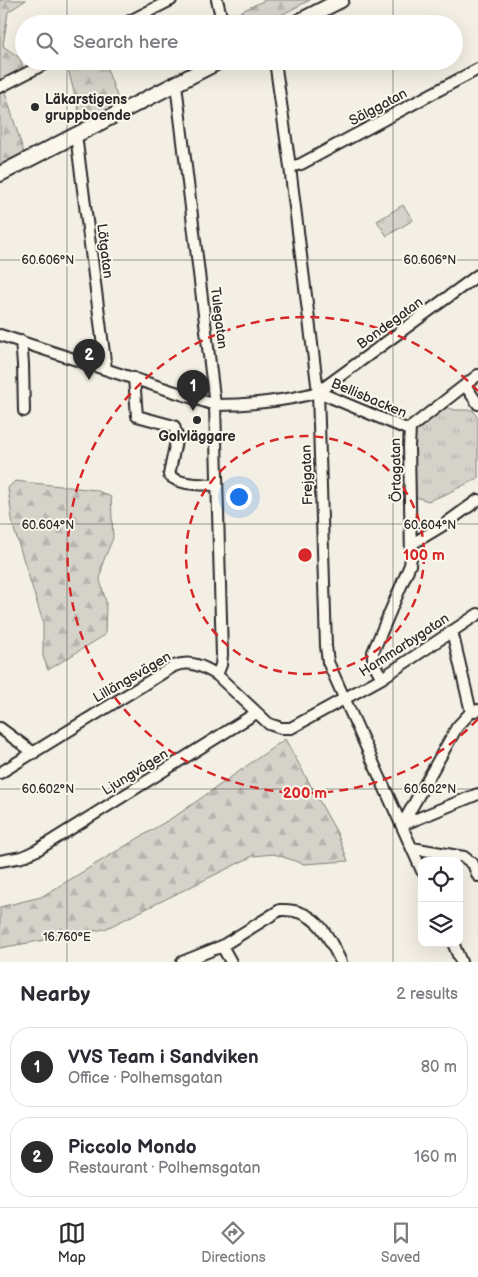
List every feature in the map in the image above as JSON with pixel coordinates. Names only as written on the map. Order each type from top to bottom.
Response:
[{"type":"street","points":[[142,15],[171,0]]},
{"type":"street","points":[[217,0],[221,15]]},
{"type":"street","points":[[312,15],[341,0]]},
{"type":"street","name":"Sälggatan","points":[[290,167],[301,164],[478,69]]},
{"type":"street","points":[[0,87],[33,70]]},
{"type":"street","points":[[0,174],[203,70]]},
{"type":"street","name":"Frejgatan","points":[[276,70],[318,392],[328,662],[418,862]]},
{"type":"street","name":"Tulegatan","points":[[176,84],[215,405],[222,655],[221,666],[217,675]]},
{"type":"street","name":"Lötgatan","points":[[76,135],[106,369]]},
{"type":"street","name":"Bondegatan","points":[[318,392],[478,276]]},
{"type":"street","points":[[0,335],[215,405],[242,404],[304,396],[318,392]]},
{"type":"street","points":[[21,341],[24,411]]},
{"type":"street","name":"Örtagatan","points":[[382,678],[373,662],[373,652],[410,565],[412,544],[409,430],[412,425],[478,375]]},
{"type":"street","points":[[134,378],[137,416],[174,426],[177,436],[170,475],[172,478],[193,484],[217,485]]},
{"type":"street","points":[[465,384],[478,404]]},
{"type":"street","name":"Bellisbacken","points":[[318,392],[409,430]]},
{"type":"street","points":[[412,544],[442,526],[478,500]]},
{"type":"street","name":"Hammarbygatan","points":[[345,698],[382,678],[478,614]]},
{"type":"street","points":[[402,825],[456,727],[475,711],[452,632]]},
{"type":"street","name":"Lillängsvägen","points":[[0,773],[174,666],[186,663],[207,669],[217,675],[256,713],[275,727],[291,728],[345,698]]},
{"type":"street","name":"Ljungvägen","points":[[0,861],[22,857],[37,850],[256,713]]},
{"type":"street","points":[[0,728],[34,753]]},
{"type":"street","points":[[402,825],[478,794]]},
{"type":"street","points":[[412,848],[464,857],[473,864],[478,876]]},
{"type":"street","points":[[182,962],[222,946],[280,910],[298,910],[312,918],[330,939],[341,962]]},
{"type":"street","points":[[222,946],[230,962]]},
{"type":"street","points":[[455,947],[461,962]]},
{"type":"green space","points":[[0,0],[26,0],[8,12],[3,46],[15,54],[15,70],[24,70],[25,74],[3,86],[24,153],[0,166]]},
{"type":"green space","points":[[265,0],[310,0],[281,15],[234,15]]},
{"type":"green space","points":[[68,70],[107,70],[120,104],[82,123]]},
{"type":"green space","points":[[403,205],[413,220],[387,236],[377,221]]},
{"type":"green space","points":[[447,407],[454,410],[473,410],[478,419],[478,478],[428,501],[413,496],[414,435],[424,422]]},
{"type":"green space","points":[[15,481],[96,490],[111,497],[113,538],[103,562],[100,580],[106,602],[105,635],[48,670],[43,656],[43,622],[13,526],[8,488]]},
{"type":"green space","points":[[285,739],[337,833],[348,861],[304,864],[274,854],[253,856],[105,929],[0,948],[0,907],[41,897],[180,813]]},
{"type":"place","name":"Läkarstigens gruppboende","points":[[35,107]]},
{"type":"place","name":"Piccolo Mondo","points":[[89,380]]},
{"type":"place","name":"VVS Team i Sandviken","points":[[193,411]]},
{"type":"place","name":"Golvläggare","points":[[197,420]]}]
